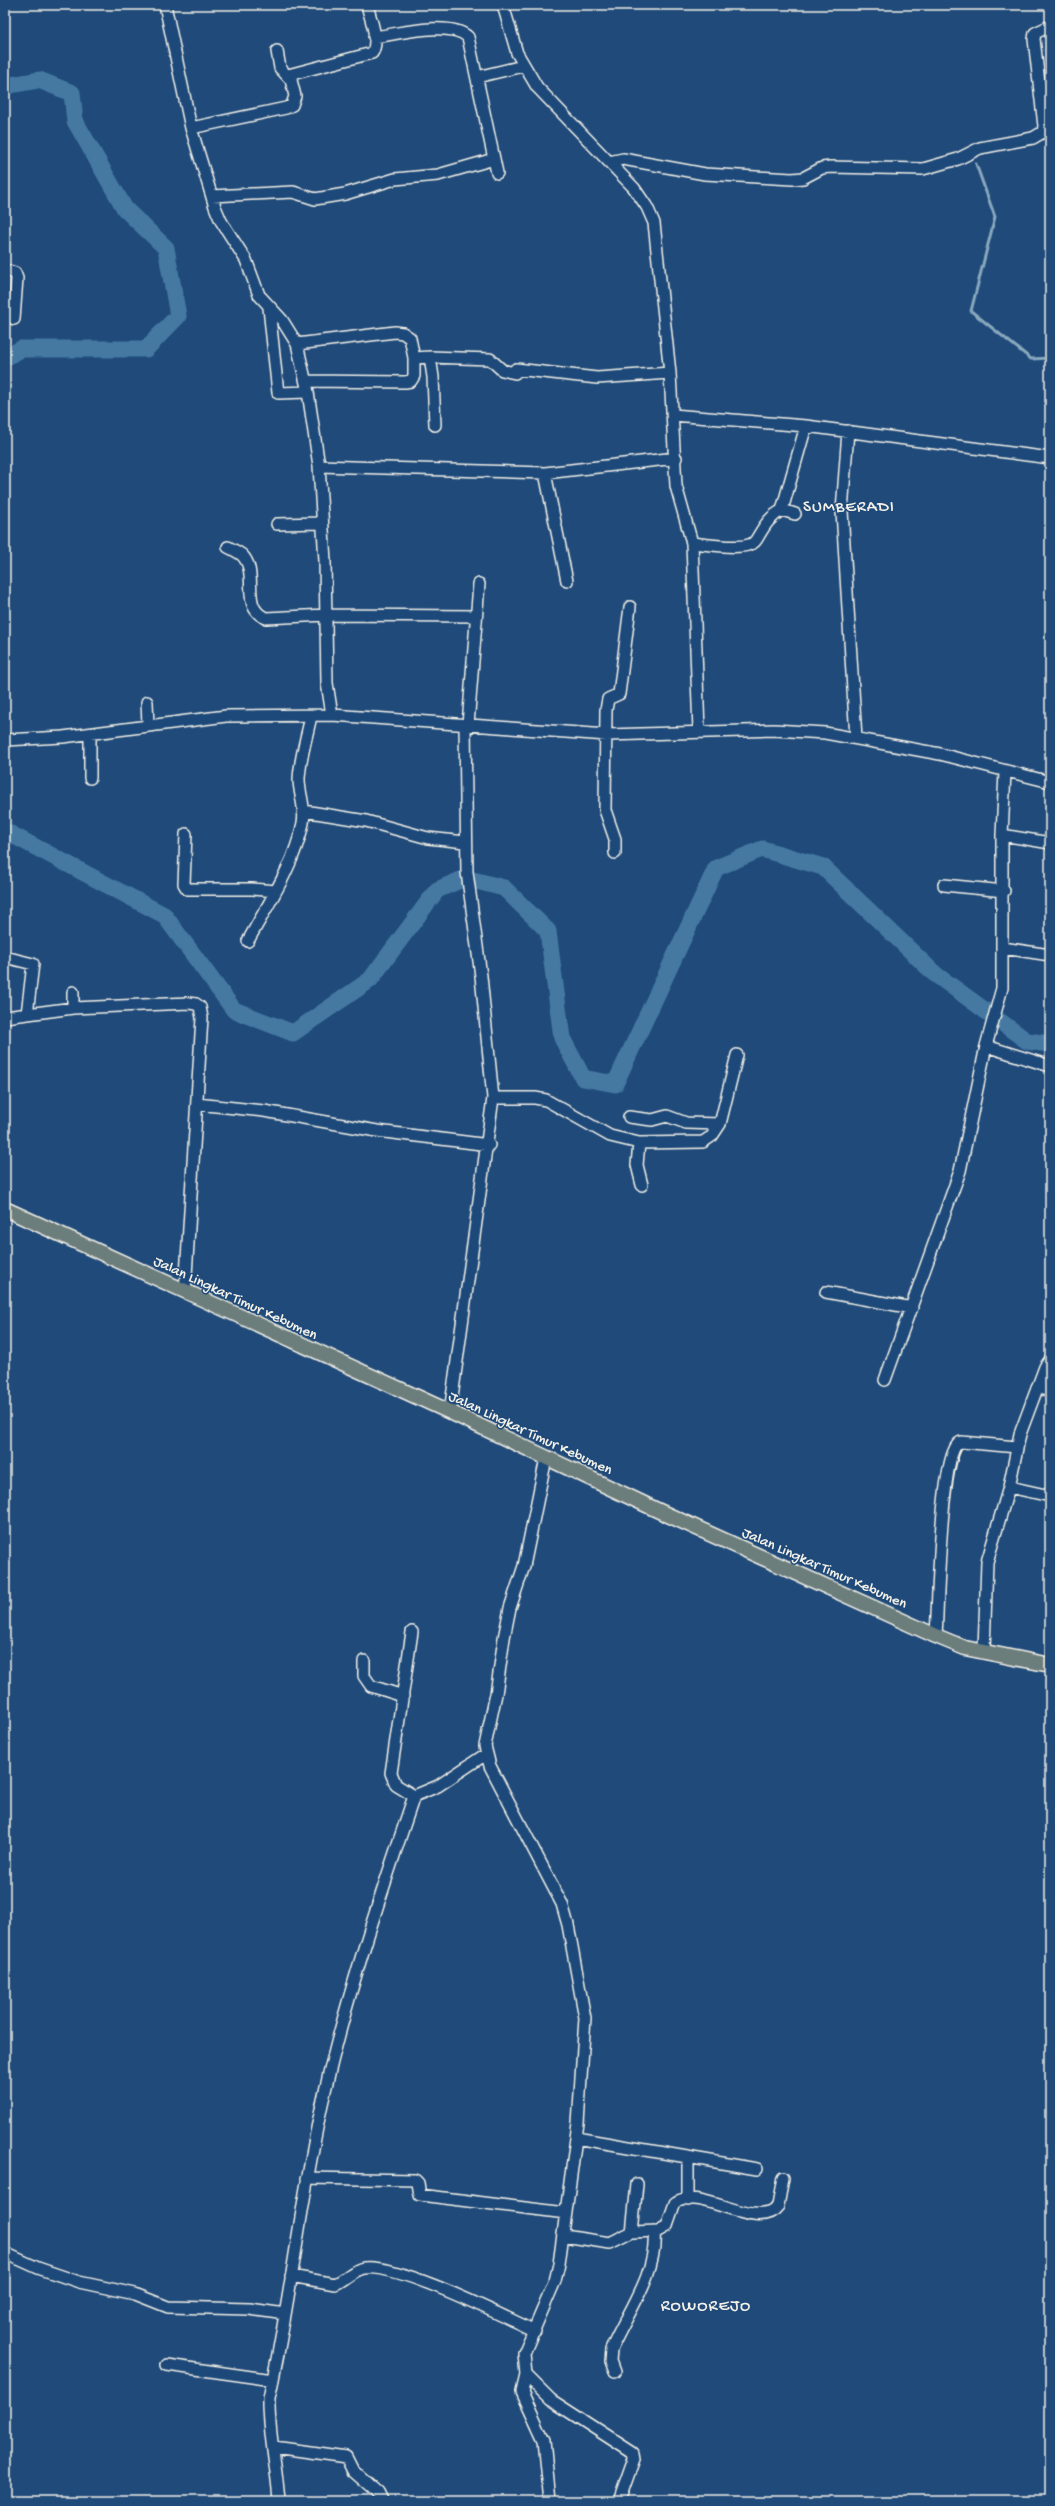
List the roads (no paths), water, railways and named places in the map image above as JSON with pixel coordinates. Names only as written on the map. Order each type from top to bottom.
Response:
[{"type":"main road","name":"Jalan Lingkar Timur Kebumen","points":[[5,1209],[450,1412],[657,1510],[936,1636],[966,1648],[1050,1665]]},
{"type":"street","points":[[165,5],[191,128],[212,196],[221,220],[241,250],[256,288],[269,308],[282,320],[296,344],[307,386],[319,466],[326,615],[327,683],[332,715]]},
{"type":"street","points":[[288,75],[367,56],[375,48],[367,5]]},
{"type":"street","points":[[504,5],[512,37],[524,66],[537,87],[634,188],[647,207],[654,223],[670,373],[678,497],[692,543],[699,731]]},
{"type":"street","points":[[609,162],[630,160],[705,174],[803,178],[822,168],[830,167],[924,169],[958,159],[980,148],[1033,138],[1043,132],[1044,126],[1034,39],[1035,33],[1050,26]]},
{"type":"street","points":[[374,37],[444,29],[463,33],[468,38],[497,173]]},
{"type":"street","points":[[191,128],[286,108],[292,105],[295,96],[288,75],[280,68],[277,51]]},
{"type":"street","points":[[476,77],[524,66]]},
{"type":"street","points":[[212,196],[293,192],[315,198],[345,194],[395,179],[438,175],[494,159]]},
{"type":"street","points":[[5,270],[15,273],[17,278],[14,319]]},
{"type":"street","points":[[269,308],[278,393],[307,386],[405,382],[411,381],[414,376],[414,358],[410,338],[403,333],[396,332],[296,344]]},
{"type":"street","points":[[414,358],[430,357],[490,359],[506,372],[514,373],[516,370],[597,378],[670,373]]},
{"type":"street","points":[[430,357],[433,377],[435,425]]},
{"type":"street","points":[[672,415],[806,426],[1050,458]]},
{"type":"street","points":[[692,543],[745,547],[755,542],[766,521],[782,510],[806,426]]},
{"type":"street","points":[[848,431],[842,511],[856,738]]},
{"type":"street","points":[[319,466],[545,473],[676,458]]},
{"type":"street","points":[[545,473],[567,581]]},
{"type":"street","points":[[782,510],[796,514]]},
{"type":"street","points":[[277,524],[322,523]]},
{"type":"street","points":[[228,547],[241,555],[246,561],[249,570],[251,604],[258,615],[266,618],[326,615],[476,616]]},
{"type":"street","points":[[450,1412],[489,1145],[493,1098],[473,920],[466,872],[465,842],[466,724],[479,584]]},
{"type":"street","points":[[615,853],[615,839],[605,810],[607,701],[619,693],[630,607]]},
{"type":"street","points":[[147,702],[148,725]]},
{"type":"street","points":[[5,740],[90,734],[148,725],[253,714],[311,716],[332,715],[607,735],[699,731],[774,730],[856,738],[940,754],[1005,772],[1050,782]]},
{"type":"street","points":[[248,941],[276,891],[303,824],[304,811],[299,795],[299,777],[311,716]]},
{"type":"street","points":[[90,734],[90,778]]},
{"type":"street","points":[[885,1380],[960,1171],[987,1043],[1002,988],[1004,891],[1002,835],[1005,772]]},
{"type":"street","points":[[304,811],[366,821],[428,838],[465,842]]},
{"type":"street","points":[[186,834],[184,884],[187,889],[252,889],[276,891]]},
{"type":"street","points":[[1002,835],[1050,843]]},
{"type":"street","points":[[944,885],[1004,891]]},
{"type":"street","points":[[1003,948],[1050,955]]},
{"type":"street","points":[[5,957],[33,964],[27,1014]]},
{"type":"street","points":[[73,992],[73,1008]]},
{"type":"street","points":[[5,1017],[73,1008],[198,1004],[201,1010],[202,1018],[185,1292]]},
{"type":"street","points":[[987,1043],[1050,1066]]},
{"type":"street","points":[[493,1098],[535,1098],[546,1100],[610,1136],[639,1144],[703,1142],[712,1136],[720,1124],[737,1055]]},
{"type":"street","points":[[197,1104],[264,1111],[377,1131],[489,1145]]},
{"type":"street","points":[[629,1116],[652,1120],[667,1116],[686,1123],[720,1124]]},
{"type":"street","points":[[639,1144],[637,1165],[642,1185]]},
{"type":"street","points":[[826,1292],[912,1308]]},
{"type":"street","points":[[984,1651],[987,1562],[1009,1486],[1017,1447],[1037,1387],[1050,1360]]},
{"type":"street","points":[[1037,1387],[1050,1391]]},
{"type":"street","points":[[936,1636],[946,1475],[953,1449],[957,1443],[961,1442],[1017,1447]]},
{"type":"street","points":[[546,1458],[524,1566],[510,1608],[496,1694],[485,1746],[486,1754],[530,1844],[556,1891],[568,1925],[585,2018],[576,2138],[564,2236],[556,2282],[524,2353],[526,2375],[522,2392],[544,2440],[550,2500]]},
{"type":"street","points":[[1009,1486],[1050,1496]]},
{"type":"street","points":[[412,1632],[391,1775],[396,1785],[414,1796]]},
{"type":"street","points":[[364,1661],[364,1676],[371,1686],[403,1696]]},
{"type":"street","points":[[279,2501],[274,2447],[269,2416],[269,2398],[285,2314],[307,2178],[325,2091],[358,1964],[414,1796],[438,1786],[486,1754]]},
{"type":"street","points":[[576,2138],[757,2169]]},
{"type":"street","points":[[688,2158],[688,2200]]},
{"type":"street","points":[[307,2178],[415,2180],[418,2183],[420,2195],[566,2213]]},
{"type":"street","points":[[564,2236],[610,2243],[632,2232],[654,2231],[667,2226],[675,2203],[688,2200],[716,2204],[737,2212],[768,2212],[778,2206],[782,2178]]},
{"type":"street","points":[[632,2232],[637,2184]]},
{"type":"street","points":[[614,2372],[610,2361],[610,2350],[652,2261],[655,2245],[654,2231]]},
{"type":"street","points":[[5,2253],[45,2271],[79,2282],[135,2294],[168,2307],[250,2309],[285,2314]]},
{"type":"street","points":[[291,2276],[336,2284],[351,2273],[364,2268],[391,2270],[535,2331]]},
{"type":"street","points":[[167,2365],[273,2380]]},
{"type":"street","points":[[526,2375],[551,2400],[633,2453],[634,2459],[619,2501]]},
{"type":"street","points":[[274,2447],[346,2457],[353,2472],[378,2493],[382,2501]]},
{"type":"waterway","points":[[5,86],[39,80],[72,93],[75,121],[125,209],[166,248],[178,316],[146,349],[21,349],[5,358]]},
{"type":"waterway","points":[[976,164],[995,217],[971,311],[1031,359],[1050,358]]},
{"type":"waterway","points":[[5,831],[164,915],[234,1010],[293,1033],[370,980],[437,890],[465,878],[504,888],[548,931],[562,1038],[583,1078],[615,1084],[716,868],[762,849],[823,867],[935,974],[1027,1041],[1050,1044]]},
{"type":"district","name":"SUMBERADI","points":[[849,505]]},
{"type":"district","name":"ROWOREJO","points":[[706,2304]]}]
